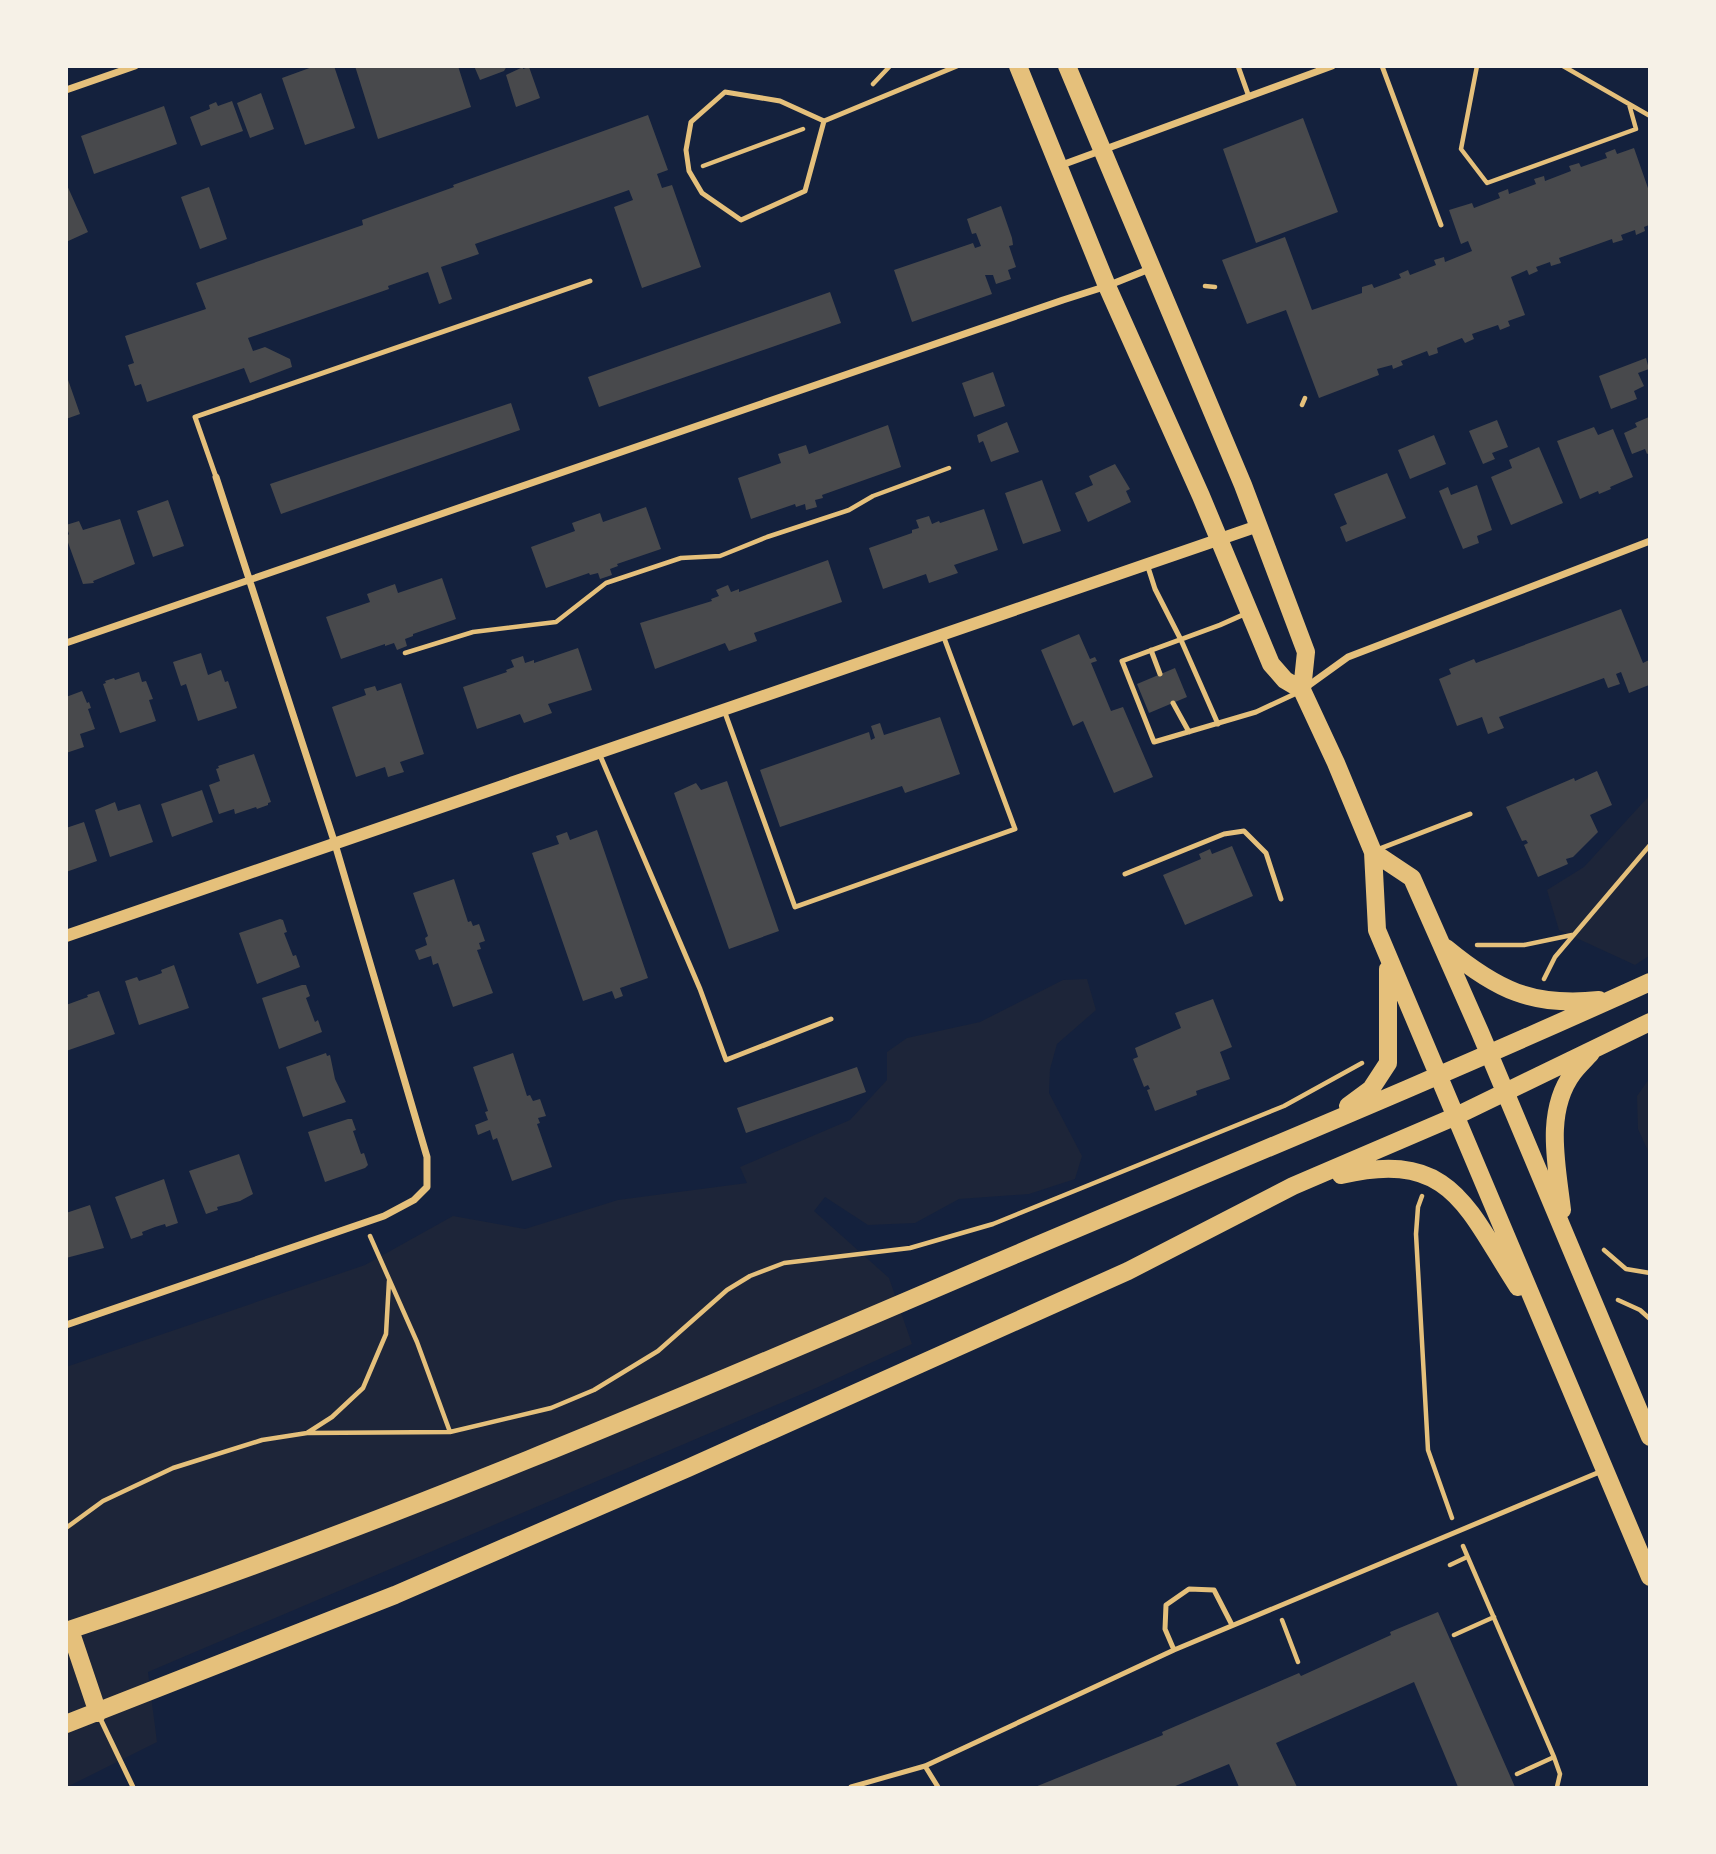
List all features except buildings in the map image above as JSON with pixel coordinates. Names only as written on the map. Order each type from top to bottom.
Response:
[{"type":"main road","points":[[1018,66],[1107,286],[1271,664],[1285,680],[1301,690],[1336,763],[1373,852],[1377,930],[1388,959],[1650,1577]]},
{"type":"main road","points":[[1067,66],[1258,526],[1306,652],[1301,690]]},
{"type":"main road","points":[[1373,852],[1412,878],[1445,946],[1504,1094],[1650,1437]]},
{"type":"main road","points":[[1445,946],[1467,965],[1514,993],[1564,1003],[1613,999]]},
{"type":"main road","points":[[1321,1124],[1371,1089],[1381,1078],[1388,1063],[1388,959]]},
{"type":"main road","points":[[98,1713],[68,1630],[224,1577],[489,1476],[768,1361],[1437,1077],[1650,982]]},
{"type":"main road","points":[[66,1724],[395,1595],[688,1468],[1128,1271],[1293,1186],[1454,1117],[1650,1022]]},
{"type":"main road","points":[[1564,1231],[1555,1150],[1557,1110],[1572,1074],[1599,1045]]},
{"type":"main road","points":[[1293,1186],[1380,1167],[1414,1170],[1429,1175],[1448,1187],[1464,1204],[1544,1326]]},
{"type":"street","points":[[66,90],[135,66]]},
{"type":"street","points":[[1059,166],[1332,66]]},
{"type":"street","points":[[66,643],[1107,286],[1152,267]]},
{"type":"street","points":[[66,1325],[384,1216],[414,1200],[427,1187],[427,1157],[335,844],[216,477]]},
{"type":"street","points":[[66,936],[1258,526]]},
{"type":"street","points":[[1301,690],[1348,657],[1650,541]]},
{"type":"lane","points":[[824,121],[805,191],[741,220],[702,193],[689,171],[686,150],[691,122],[725,92],[780,101],[824,121],[957,66]]},
{"type":"lane","points":[[1238,66],[1249,97]]},
{"type":"lane","points":[[1382,66],[1441,225]]},
{"type":"lane","points":[[216,477],[195,417],[590,281]]},
{"type":"lane","points":[[1147,563],[1155,589],[1181,639],[1218,723]]},
{"type":"lane","points":[[1250,611],[1220,625],[1122,661],[1154,742],[1256,712],[1301,690]]},
{"type":"lane","points":[[724,710],[795,907],[1015,829],[943,635]]},
{"type":"lane","points":[[1151,650],[1160,674]]},
{"type":"lane","points":[[1173,702],[1189,732]]},
{"type":"lane","points":[[599,753],[700,989],[726,1060],[831,1019]]},
{"type":"lane","points":[[1373,852],[1470,814]]},
{"type":"lane","points":[[1125,874],[1224,834],[1244,831],[1266,853],[1281,899]]},
{"type":"lane","points":[[851,1787],[925,1766],[1276,1605],[1457,1533],[1605,1470]]},
{"type":"lane","points":[[1174,1650],[1165,1629],[1166,1605],[1189,1589],[1214,1590],[1232,1625]]},
{"type":"lane","points":[[98,1713],[133,1787]]},
{"type":"lane","points":[[925,1766],[938,1787]]},
{"type":"path","points":[[1478,66],[1461,149],[1487,183],[1636,129],[1629,104]]},
{"type":"path","points":[[1563,66],[1650,116]]},
{"type":"path","points":[[689,171],[824,121]]},
{"type":"path","points":[[1205,286],[1215,287]]},
{"type":"path","points":[[1302,405],[1305,398]]},
{"type":"path","points":[[405,653],[473,632],[556,622],[606,583],[681,558],[720,556],[767,537],[849,510],[873,496],[949,468]]},
{"type":"path","points":[[1541,985],[1555,957],[1650,845]]},
{"type":"path","points":[[1445,946],[1524,945],[1573,935]]},
{"type":"path","points":[[66,1528],[103,1501],[173,1468],[262,1440],[307,1433],[450,1432],[529,1415],[594,1390],[658,1351],[727,1290],[750,1276],[784,1263],[910,1248],[993,1224],[1284,1106],[1372,1058]]},
{"type":"path","points":[[1423,1192],[1418,1207],[1416,1234],[1428,1450],[1457,1533],[1554,1757],[1560,1774],[1557,1787]]},
{"type":"path","points":[[365,1222],[417,1342],[450,1432]]},
{"type":"path","points":[[1604,1250],[1626,1269],[1650,1273]]},
{"type":"path","points":[[307,1433],[332,1417],[363,1388],[386,1334],[389,1280]]},
{"type":"path","points":[[1618,1300],[1640,1310],[1650,1319]]},
{"type":"path","points":[[1450,1565],[1467,1557]]},
{"type":"path","points":[[1276,1605],[1298,1662]]},
{"type":"path","points":[[1454,1635],[1494,1617]]},
{"type":"path","points":[[1517,1774],[1554,1757]]},
{"type":"shaded area","points":[[1649,796],[1649,956],[1635,965],[1559,930],[1547,890],[1584,867]]},
{"type":"shaded area","points":[[1087,979],[1096,1010],[1057,1044],[1050,1069],[1049,1093],[1082,1156],[1075,1179],[1029,1194],[959,1199],[915,1223],[868,1225],[825,1197],[814,1211],[889,1278],[912,1344],[816,1388],[148,1672],[157,1742],[67,1787],[66,1367],[365,1265],[453,1216],[525,1229],[618,1200],[747,1183],[740,1167],[850,1120],[887,1080],[887,1052],[907,1038],[980,1022],[1063,980]]},
{"type":"shaded area","points":[[1649,1079],[1649,1153],[1638,1129],[1637,1096]]}]
